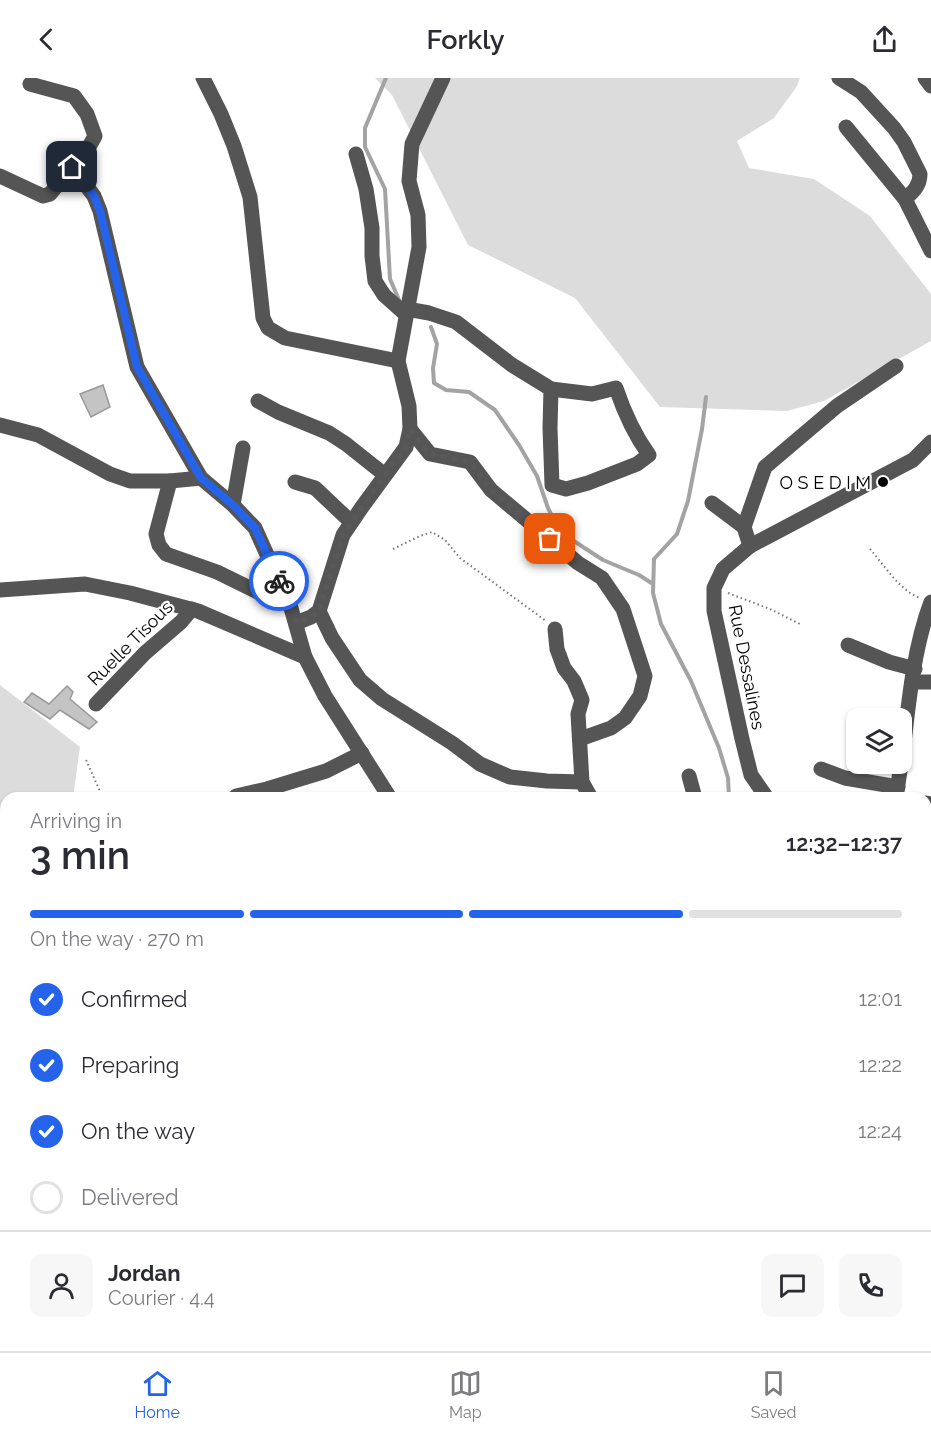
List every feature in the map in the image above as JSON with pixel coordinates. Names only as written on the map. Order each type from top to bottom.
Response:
[{"type":"street","points":[[203,78],[222,114],[250,197],[262,318],[268,328],[285,338],[398,361]]},
{"type":"street","points":[[296,623],[319,611],[343,535],[406,447],[410,429],[409,406],[398,361],[419,248],[418,215],[409,181],[412,144],[444,78]]},
{"type":"street","points":[[839,78],[861,92],[904,142],[920,174],[918,186],[905,199]]},
{"type":"street","points":[[925,78],[931,86]]},
{"type":"street","points":[[0,176],[43,196],[50,194],[90,145],[94,136],[87,114],[74,96],[30,84]]},
{"type":"street","points":[[846,127],[905,199],[931,251]]},
{"type":"street","points":[[356,154],[366,189],[372,228],[375,281],[384,295],[403,312],[407,309],[429,313],[456,322],[512,365],[551,389],[592,394],[616,388],[630,424],[649,454],[637,464],[588,483],[566,489],[552,485],[551,389]]},
{"type":"street","points":[[72,167],[94,196],[100,211],[137,367],[201,478],[233,505],[255,528],[291,608],[305,657],[325,696],[386,792]]},
{"type":"street","points":[[744,527],[765,467],[837,406],[896,366]]},
{"type":"street","points":[[258,401],[338,438],[386,475]]},
{"type":"street","points":[[0,426],[38,435],[110,474],[130,481],[201,478]]},
{"type":"street","points":[[410,429],[430,454],[470,462],[491,490],[578,563],[602,578],[623,609],[645,676],[640,696],[625,718],[612,728],[580,739]]},
{"type":"street","name":"Rue Dessalines","points":[[764,792],[751,775],[714,611],[714,588],[723,569],[750,546],[913,460],[931,442]]},
{"type":"street","points":[[233,505],[243,448]]},
{"type":"street","points":[[170,481],[156,534],[159,545],[166,554],[218,572],[260,593],[285,595]]},
{"type":"street","points":[[295,482],[315,488],[351,522]]},
{"type":"street","points":[[712,502],[744,527],[750,546]]},
{"type":"street","points":[[0,590],[86,584],[130,593],[192,609],[305,657]]},
{"type":"street","points":[[909,708],[922,627],[931,602]]},
{"type":"street","name":"Ruelle Tisous","points":[[96,704],[192,609]]},
{"type":"street","points":[[319,611],[332,638],[360,680],[382,699],[452,743],[480,764],[510,777],[582,782]]},
{"type":"street","points":[[555,629],[557,649],[564,668],[574,681],[582,700],[578,714],[582,782],[588,792]]},
{"type":"street","points":[[848,645],[889,662],[913,676],[931,682]]},
{"type":"street","points":[[254,792],[326,771],[362,753]]},
{"type":"street","points":[[821,769],[894,792]]},
{"type":"street","points":[[897,792],[899,774]]},
{"type":"street","points":[[689,776],[693,792]]},
{"type":"path","points":[[393,549],[432,532],[445,540],[459,558],[555,629]]},
{"type":"path","points":[[870,549],[911,594],[931,602]]},
{"type":"path","points":[[714,588],[770,609],[800,624]]},
{"type":"path","points":[[86,760],[100,792]]},
{"type":"shaded area","points":[[375,78],[800,78],[797,86],[774,118],[737,141],[749,168],[814,179],[870,216],[931,294],[931,341],[824,401],[787,411],[660,407],[575,298],[468,245],[392,95]]},
{"type":"shaded area","points":[[0,685],[80,747],[74,792],[0,792]]},
{"type":"building","points":[[103,385],[110,407],[91,417],[80,394]]},
{"type":"building","points":[[67,686],[73,692],[70,699],[97,722],[89,729],[60,710],[50,719],[24,702],[32,693],[49,704]]},
{"type":"waterway","points":[[386,78],[365,128],[365,147],[385,189],[390,279],[399,300]]},
{"type":"waterway","points":[[431,327],[437,344],[433,368],[434,383],[446,390],[469,392],[495,410],[537,476],[548,508],[560,532],[603,560],[639,575],[653,584]]},
{"type":"waterway","points":[[706,397],[688,501],[677,534],[654,559],[653,593],[661,624],[691,681],[719,748],[728,778],[729,792]]},
{"type":"way so far","points":[[279,581],[296,623],[319,611],[343,535],[406,447],[410,429],[430,454],[470,462],[491,490],[550,539]]},
{"type":"place","name":"O S E D I M","points":[[883,482]]},
{"type":"route","points":[[72,167],[94,196],[100,211],[137,367],[201,478],[233,505],[255,528],[279,581]]}]
